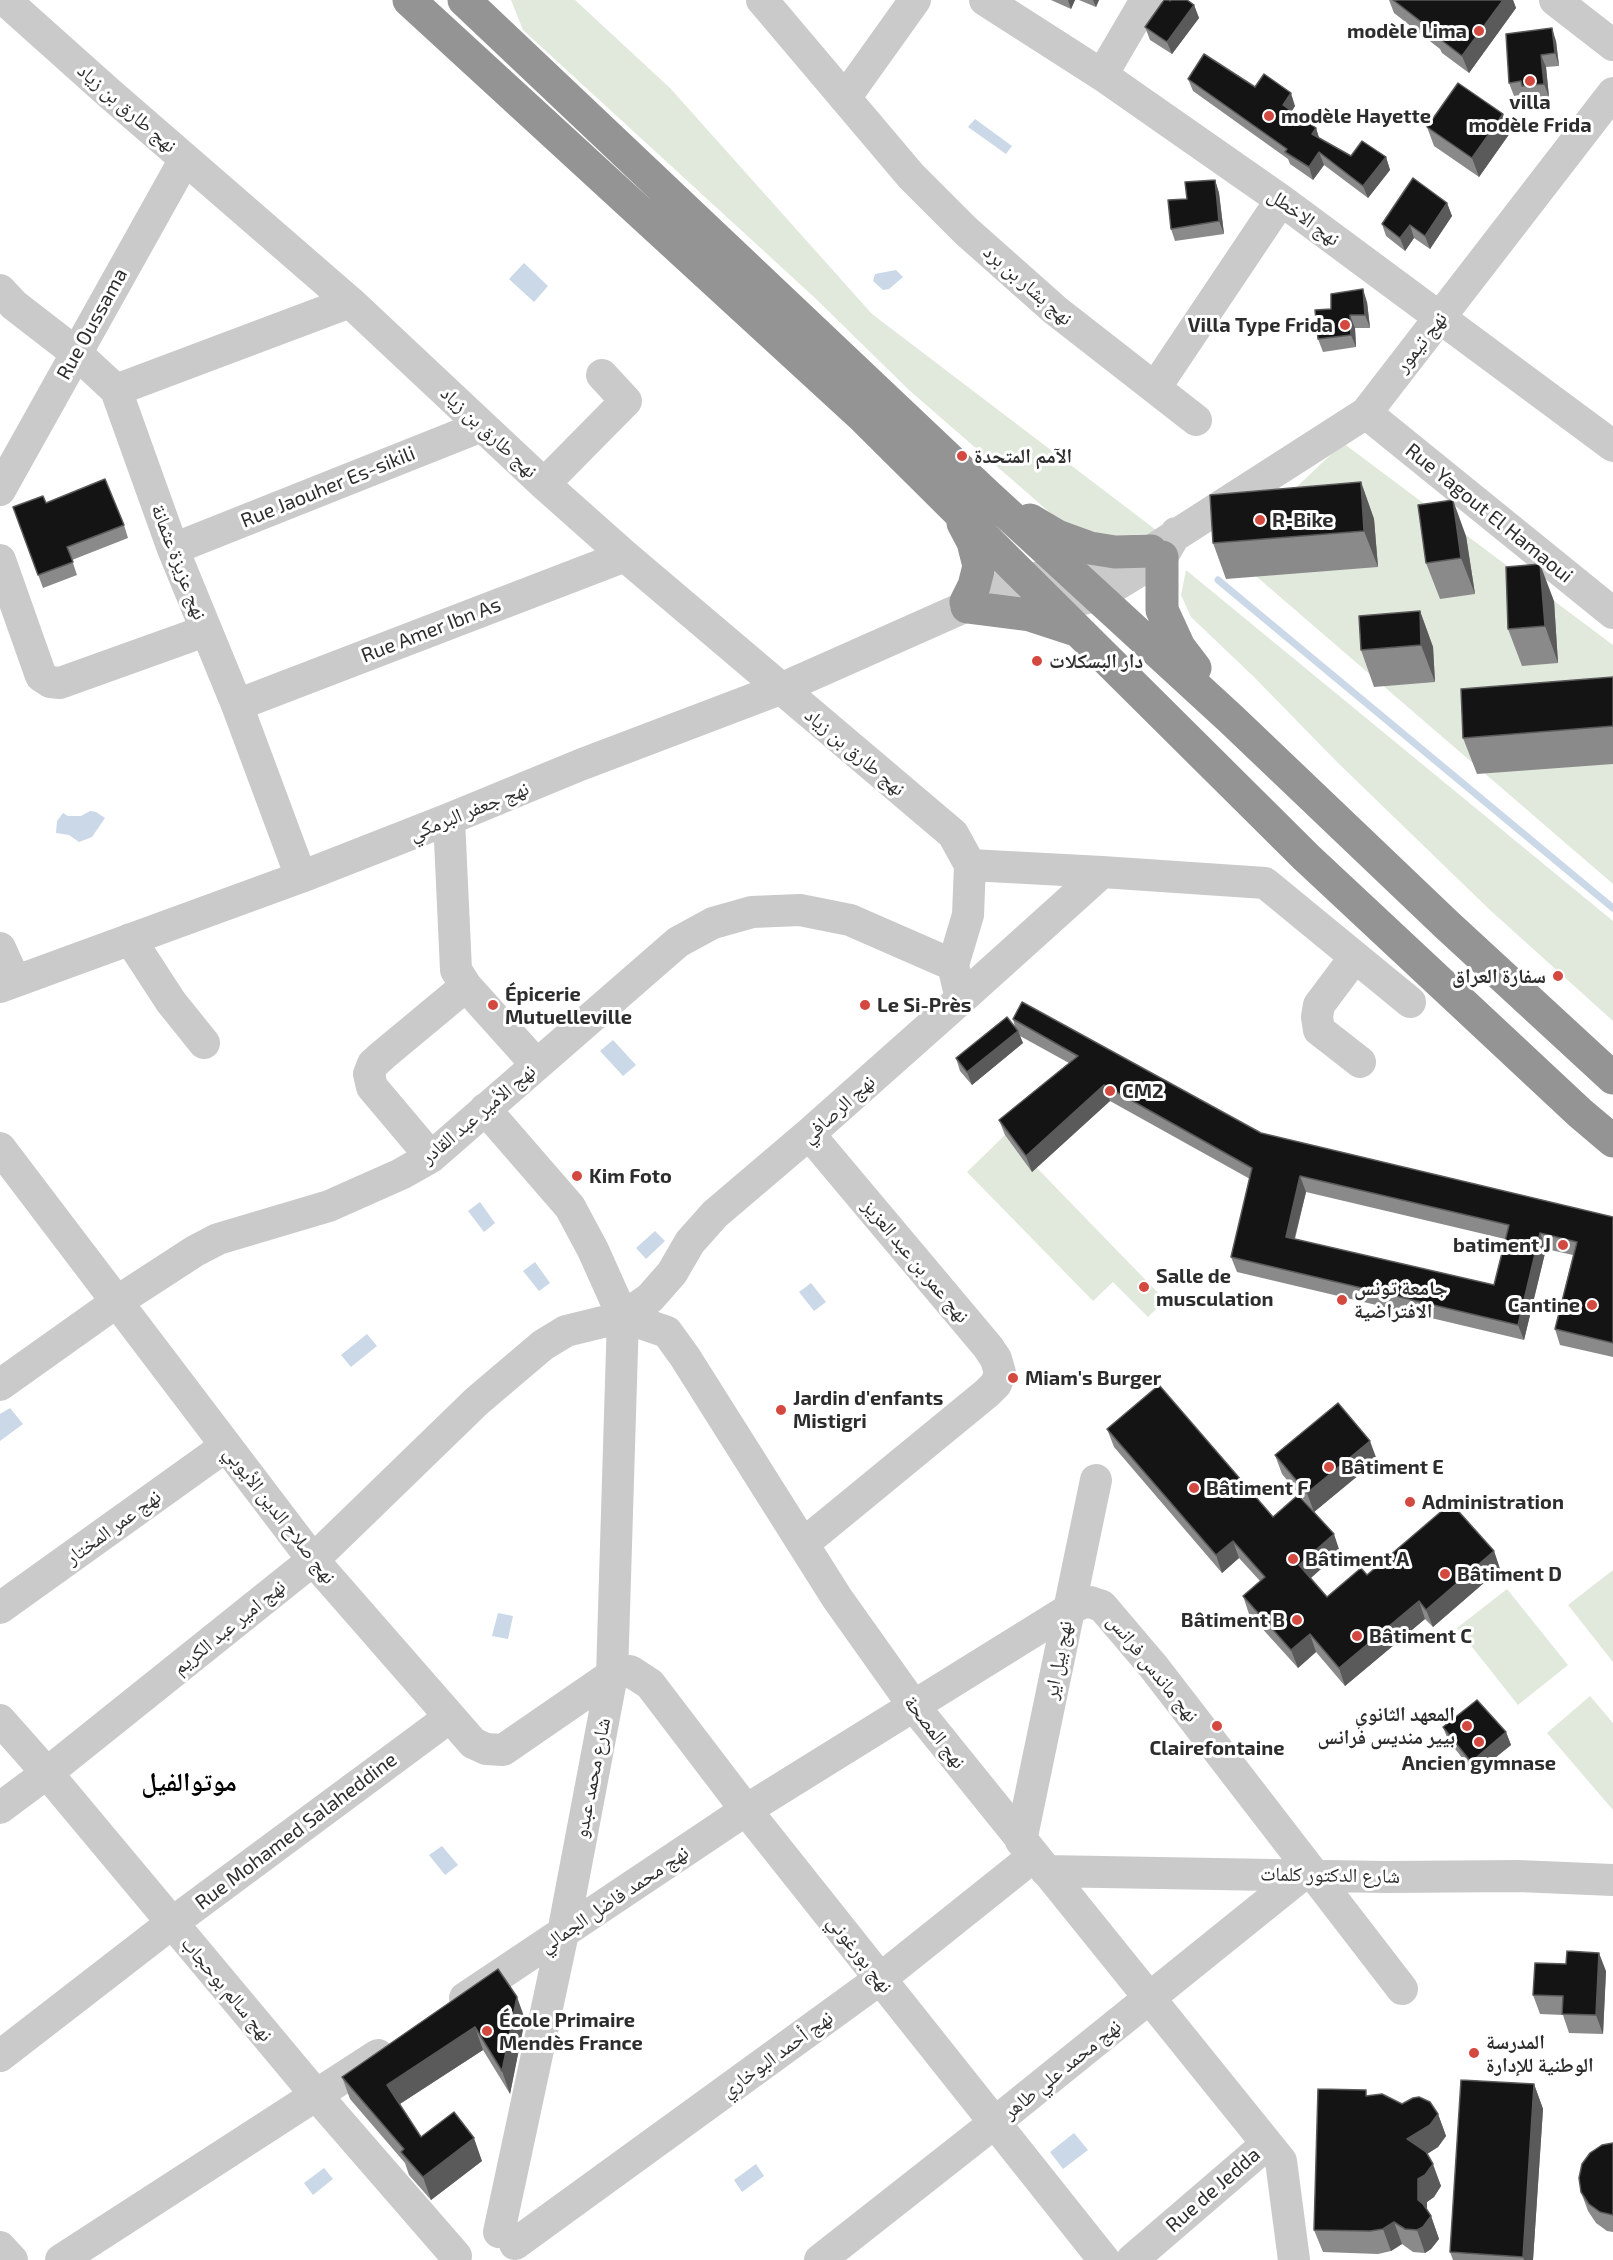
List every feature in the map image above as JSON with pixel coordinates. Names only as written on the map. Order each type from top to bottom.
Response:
[{"type":"highway","points":[[409,0],[862,416],[955,508],[1062,594],[1091,609],[1262,760],[1300,786]]},
{"type":"highway","points":[[464,0],[987,495],[1062,594],[1306,857],[1580,1113],[1613,1141]]},
{"type":"highway","points":[[862,416],[930,471],[1029,568],[1231,719],[1439,918],[1613,1078]]},
{"type":"highway","points":[[987,495],[1057,536],[1090,548],[1115,552],[1163,547],[1161,596],[1166,621],[1179,647],[1231,719]]},
{"type":"highway","points":[[955,508],[973,542],[980,566],[966,604],[1030,615],[1062,594]]},
{"type":"street","name":"نهج بشار بن برد","points":[[762,0],[911,176],[966,231],[1055,310],[1196,420]]},
{"type":"street","points":[[845,98],[915,0]]},
{"type":"street","name":"نهج الاخطل","points":[[986,0],[1102,75],[1281,200],[1440,318],[1608,431]]},
{"type":"street","points":[[1102,75],[1146,0]]},
{"type":"street","points":[[1555,0],[1613,45]]},
{"type":"street","name":"نهج طارق بن زياد","points":[[5,10],[185,159],[350,302],[625,556],[953,834],[970,866]]},
{"type":"street","name":"نهج تيمور","points":[[1062,594],[1163,547],[1366,413],[1613,93]]},
{"type":"street","name":"Rue Oussama","points":[[0,490],[185,159]]},
{"type":"street","points":[[1155,388],[1281,200]]},
{"type":"street","name":"نهج عزيزة عثمانة","points":[[0,290],[14,305],[76,353],[116,390],[173,549],[237,705],[300,877]]},
{"type":"street","points":[[116,390],[350,302]]},
{"type":"street","points":[[544,483],[626,401],[602,375]]},
{"type":"street","name":"Rue Yagout El Hamaoui","points":[[1366,413],[1613,613]]},
{"type":"street","name":"Rue Jaouher Es-sikili","points":[[173,549],[482,426]]},
{"type":"street","name":"Rue Amer Ibn As","points":[[237,705],[625,556]]},
{"type":"street","points":[[0,560],[41,676],[50,682],[60,683],[205,631]]},
{"type":"street","name":"نهج جعفر البرمكي","points":[[8,984],[300,877],[591,761],[780,689],[932,622],[1008,583],[1062,594]]},
{"type":"street","points":[[449,819],[456,970],[466,986],[536,1064]]},
{"type":"street","points":[[961,999],[952,965],[968,915],[970,866],[1265,883],[1410,1002]]},
{"type":"street","name":"نهج الرصافي","points":[[623,1317],[650,1298],[672,1273],[690,1242],[715,1214],[809,1134],[1102,872]]},
{"type":"street","name":"نهج الأمير عبد القادر","points":[[0,1385],[169,1266],[218,1239],[329,1206],[401,1174],[431,1157],[678,942],[713,923],[752,912],[800,910],[850,920],[952,965]]},
{"type":"street","points":[[130,939],[171,1002],[204,1043]]},
{"type":"street","points":[[0,948],[8,984]]},
{"type":"street","points":[[1355,957],[1319,1005],[1317,1017],[1319,1030],[1360,1062]]},
{"type":"street","points":[[431,1157],[372,1087],[369,1074],[373,1064],[466,986]]},
{"type":"street","points":[[485,1109],[570,1207],[593,1250],[623,1317]]},
{"type":"street","name":"نهج عمر بن عبد العزيز","points":[[803,1544],[987,1394],[996,1384],[1000,1373],[996,1359],[809,1134]]},
{"type":"street","name":"نهج صلاح الدين الأيوبي","points":[[0,1148],[313,1560],[473,1743],[486,1749],[503,1750],[612,1675]]},
{"type":"street","name":"نهج المصحة","points":[[623,1317],[667,1332],[837,1598],[913,1705],[1281,2161],[1294,2260]]},
{"type":"street","name":"نهج امير عبد الكريم","points":[[0,1808],[313,1560],[477,1401],[543,1345],[566,1331],[623,1317]]},
{"type":"street","name":"شارع محمد عبدو","points":[[511,2245],[563,1933],[612,1675],[623,1317]]},
{"type":"street","name":"نهج عمر المختار","points":[[0,1608],[226,1446]]},
{"type":"street","name":"نهج بيل اير","points":[[1034,1856],[1068,1610],[1096,1480]]},
{"type":"street","name":"نهج ماندس فرانس","points":[[913,1705],[1068,1610],[1082,1603],[1102,1606],[1153,1666],[1308,1875],[1402,1989]]},
{"type":"street","name":"نهج بورغوني","points":[[612,1675],[630,1671],[650,1684],[746,1810],[1099,2258]]},
{"type":"street","name":"نهج محمد فاضل الجمالي","points":[[445,2011],[746,1810],[913,1705]]},
{"type":"street","name":"Rue Mohamed Salaheddine","points":[[0,2056],[172,1923],[450,1717]]},
{"type":"street","name":"نهج سالم بوحجاب","points":[[0,1720],[454,2258]]},
{"type":"street","name":"شارع الدكتور كلمات","points":[[1034,1856],[1308,1875],[1529,1876],[1613,1880]]},
{"type":"street","name":"نهج أحمد البوخاري","points":[[454,2258],[481,2233],[511,2245],[880,1979],[1034,1856]]},
{"type":"street","name":"نهج محمد علي طاهر","points":[[820,2260],[1149,1998],[1308,1875]]},
{"type":"street","points":[[62,2260],[406,2037]]},
{"type":"street","name":"Rue de Jedda","points":[[1132,2260],[1267,2144]]},
{"type":"street","points":[[0,2247],[12,2260]]},
{"type":"shaded area","points":[[511,0],[575,0],[670,88],[872,314],[1160,533],[1098,537],[1070,530],[909,390],[815,298],[523,30]]},
{"type":"shaded area","points":[[1343,443],[1613,645],[1613,884],[1228,552]]},
{"type":"shaded area","points":[[1186,570],[1613,921],[1613,1021],[1490,910],[1191,617],[1181,595]]},
{"type":"shaded area","points":[[1005,1135],[1165,1300],[1148,1317],[1113,1282],[1093,1301],[967,1172]]},
{"type":"shaded area","points":[[1613,1570],[1613,1662],[1568,1605]]},
{"type":"shaded area","points":[[1507,1589],[1568,1665],[1518,1705],[1457,1628]]},
{"type":"shaded area","points":[[1590,1696],[1613,1723],[1613,1810],[1547,1733]]},
{"type":"water","points":[[975,119],[1012,146],[1006,154],[968,127]]},
{"type":"water","points":[[524,263],[548,286],[534,302],[509,279]]},
{"type":"water","points":[[896,270],[903,277],[889,289],[883,290],[873,281],[875,274]]},
{"type":"water","points":[[90,811],[105,818],[92,837],[79,842],[69,835],[56,833],[57,821],[63,813],[68,816],[81,816]]},
{"type":"water","points":[[613,1040],[636,1065],[623,1076],[600,1051]]},
{"type":"water","points":[[480,1202],[495,1223],[484,1232],[468,1211]]},
{"type":"water","points":[[655,1231],[665,1241],[646,1259],[636,1248]]},
{"type":"water","points":[[535,1262],[550,1283],[539,1291],[523,1271]]},
{"type":"water","points":[[811,1283],[826,1302],[814,1311],[799,1292]]},
{"type":"water","points":[[367,1334],[377,1346],[351,1367],[341,1355]]},
{"type":"water","points":[[10,1408],[23,1424],[0,1441],[0,1414]]},
{"type":"water","points":[[498,1613],[513,1616],[508,1639],[492,1636]]},
{"type":"water","points":[[442,1846],[458,1865],[445,1875],[429,1855]]},
{"type":"water","points":[[1074,2133],[1088,2150],[1063,2169],[1050,2152]]},
{"type":"water","points":[[756,2164],[764,2176],[742,2192],[734,2180]]},
{"type":"water","points":[[324,2168],[333,2179],[313,2195],[304,2183]]},
{"type":"building","points":[[1164,0],[1187,0],[1194,5],[1167,42],[1145,27]]},
{"type":"building","points":[[1393,0],[1503,0],[1462,56]]},
{"type":"building","points":[[1552,28],[1555,53],[1541,55],[1544,84],[1522,86],[1521,81],[1509,83],[1506,34]]},
{"type":"building","points":[[1204,54],[1255,87],[1264,74],[1291,93],[1283,105],[1316,128],[1312,134],[1351,156],[1362,141],[1386,157],[1363,186],[1319,152],[1309,167],[1285,152],[1287,149],[1188,79]]},
{"type":"building","points":[[1458,83],[1503,114],[1472,158],[1427,127]]},
{"type":"building","points":[[1413,178],[1447,203],[1425,236],[1410,225],[1400,238],[1382,224]]},
{"type":"building","points":[[1215,180],[1219,221],[1171,229],[1168,200],[1187,199],[1185,182]]},
{"type":"building","points":[[1363,289],[1365,315],[1350,315],[1351,335],[1318,339],[1315,310],[1331,309],[1331,294]]},
{"type":"building","points":[[105,479],[124,525],[67,547],[73,562],[38,575],[13,507],[43,496],[46,503]]},
{"type":"building","points":[[1361,482],[1364,531],[1213,543],[1210,495]]},
{"type":"building","points":[[1453,500],[1461,558],[1426,563],[1418,505]]},
{"type":"building","points":[[1540,564],[1545,626],[1508,629],[1506,567]]},
{"type":"building","points":[[1420,611],[1421,645],[1361,650],[1359,616]]},
{"type":"building","points":[[1613,677],[1613,726],[1463,738],[1461,689]]},
{"type":"building","points":[[1022,1002],[1261,1133],[1613,1217],[1613,1343],[1555,1329],[1577,1242],[1540,1233],[1518,1325],[1231,1257],[1252,1168],[1104,1085],[1026,1156],[999,1120],[1078,1056],[1013,1019]],"holes":[[[1300,1176],[1509,1225],[1494,1285],[1286,1237]]]},
{"type":"building","points":[[1007,1017],[1018,1031],[967,1072],[956,1058]]},
{"type":"building","points":[[1159,1385],[1273,1517],[1298,1495],[1334,1534],[1299,1565],[1327,1597],[1361,1568],[1367,1575],[1451,1503],[1494,1551],[1426,1610],[1419,1601],[1339,1668],[1310,1634],[1291,1650],[1243,1596],[1265,1577],[1233,1541],[1216,1555],[1107,1429]]},
{"type":"building","points":[[1338,1403],[1370,1441],[1307,1493],[1275,1455]]},
{"type":"building","name":"Ancien gymnase","points":[[1477,1700],[1506,1732],[1471,1762],[1443,1727]]},
{"type":"building","points":[[1567,1951],[1599,1953],[1596,2015],[1562,2014],[1563,1996],[1533,1995],[1535,1963],[1566,1964]]},
{"type":"building","points":[[498,1969],[517,1997],[502,2071],[475,2027],[387,2085],[421,2137],[454,2112],[474,2138],[423,2177],[401,2152],[404,2149],[342,2077]]},
{"type":"building","points":[[1461,2080],[1534,2084],[1523,2257],[1450,2252]]},
{"type":"building","points":[[1318,2089],[1366,2090],[1366,2096],[1382,2094],[1402,2104],[1419,2097],[1430,2102],[1438,2114],[1430,2125],[1407,2139],[1426,2152],[1433,2164],[1425,2175],[1418,2179],[1418,2200],[1431,2216],[1423,2227],[1417,2230],[1405,2229],[1394,2222],[1383,2229],[1370,2231],[1314,2230]]},
{"type":"building","points":[[1613,2143],[1613,2215],[1600,2212],[1589,2204],[1581,2192],[1579,2178],[1582,2164],[1590,2153],[1602,2145]]},
{"type":"waterway","points":[[1218,580],[1613,908]]},
{"type":"place","name":"modèle Lima","points":[[1479,31]]},
{"type":"place","name":"villa modèle Frida","points":[[1530,81]]},
{"type":"place","name":"modèle Hayette","points":[[1269,116]]},
{"type":"place","name":"Villa Type Frida","points":[[1345,325]]},
{"type":"place","name":"الآمم المتحدة","points":[[962,456]]},
{"type":"place","name":"R-Bike","points":[[1260,520]]},
{"type":"place","name":"دار البسكلات","points":[[1037,661]]},
{"type":"place","name":"سفارة العراق","points":[[1558,976]]},
{"type":"place","name":"Épicerie Mutuelleville","points":[[493,1005]]},
{"type":"place","name":"Le Si-Près","points":[[865,1005]]},
{"type":"place","name":"CM2","points":[[1110,1091]]},
{"type":"place","name":"Kim Foto","points":[[577,1176]]},
{"type":"place","name":"batiment J","points":[[1563,1245]]},
{"type":"place","name":"Salle de musculation","points":[[1144,1287]]},
{"type":"place","name":"جامعة تونس الافتراضية","points":[[1342,1300]]},
{"type":"place","name":"Cantine","points":[[1592,1305]]},
{"type":"place","name":"Miam's Burger","points":[[1013,1378]]},
{"type":"place","name":"Jardin d'enfants Mistigri","points":[[781,1410]]},
{"type":"place","name":"Bâtiment E","points":[[1329,1467]]},
{"type":"place","name":"Bâtiment F","points":[[1194,1488]]},
{"type":"place","name":"Administration","points":[[1410,1502]]},
{"type":"place","name":"Bâtiment A","points":[[1293,1559]]},
{"type":"place","name":"Bâtiment D","points":[[1445,1574]]},
{"type":"place","name":"Bâtiment B","points":[[1297,1620]]},
{"type":"place","name":"Bâtiment C","points":[[1357,1636]]},
{"type":"place","name":"Clairefontaine","points":[[1217,1726]]},
{"type":"place","name":"المعهد الثانوي بيير منديس فرانس","points":[[1467,1726]]},
{"type":"place","name":"Ancien gymnase","points":[[1479,1742]]},
{"type":"place","name":"École Primaire Mendès France","points":[[487,2031]]},
{"type":"place","name":"المدرسة الوطنية للإدارة","points":[[1474,2053]]},
{"type":"district","name":"موتوالفيل","points":[[189,1782]]}]
